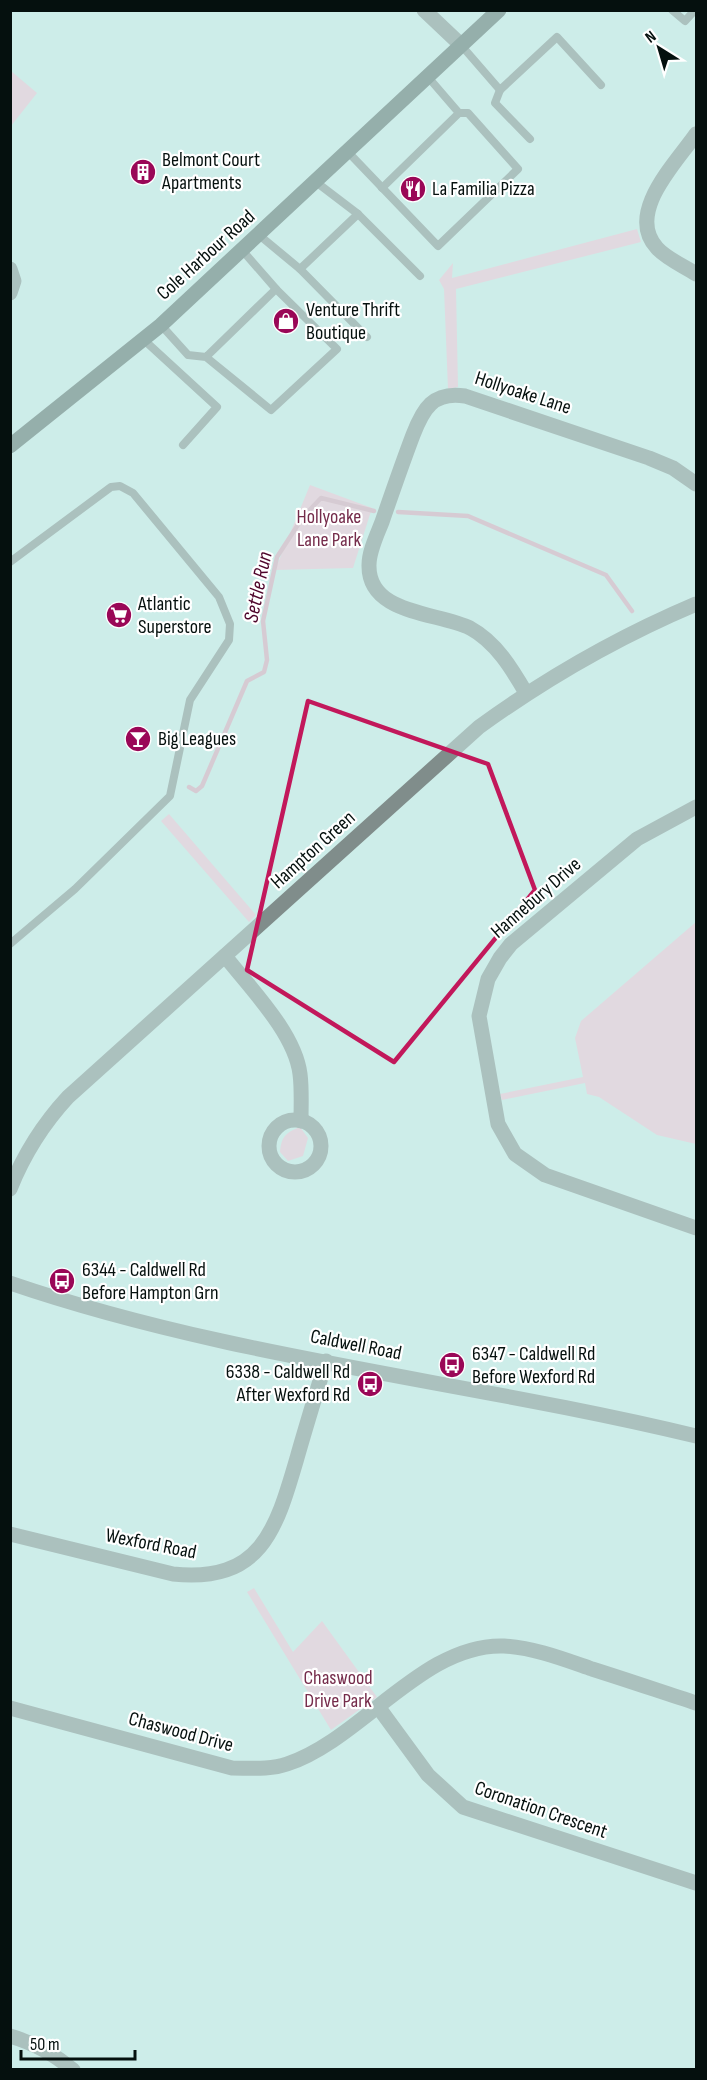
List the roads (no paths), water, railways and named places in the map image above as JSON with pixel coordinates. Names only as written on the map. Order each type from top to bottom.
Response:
[{"type":"main road","name":"Cole Harbour Road","points":[[10,446],[161,325],[499,10]]},
{"type":"street","points":[[424,10],[461,45]]},
{"type":"street","points":[[696,134],[651,201],[645,219],[657,248],[696,274]]},
{"type":"street","points":[[10,269],[14,281],[10,293]]},
{"type":"street","name":"Hollyoake Lane","points":[[526,693],[504,659],[482,636],[468,628],[393,604],[380,594],[372,581],[369,567],[371,552],[395,481],[426,408],[446,396],[465,396],[649,458],[673,468],[696,484]]},
{"type":"street","name":"Hampton Green","points":[[10,1189],[18,1168],[36,1138],[68,1096],[479,727],[526,693],[620,638],[696,604]]},
{"type":"street","name":"Hannebury Drive","points":[[696,807],[637,839],[511,944],[488,979],[481,1003],[479,1024],[498,1124],[504,1138],[519,1158],[556,1180],[696,1228]]},
{"type":"street","points":[[225,956],[275,1019],[296,1056],[300,1073],[301,1121]]},
{"type":"street","name":"Caldwell Road","points":[[10,1283],[76,1305],[326,1361],[490,1391],[696,1436]]},
{"type":"street","name":"Wexford Road","points":[[10,1533],[172,1574],[200,1576],[236,1566],[250,1557],[268,1537],[282,1510],[326,1361]]},
{"type":"street","name":"Chaswood Drive","points":[[10,1708],[232,1768],[260,1768],[286,1765],[310,1754],[379,1708],[440,1662],[478,1648],[503,1646],[545,1653],[696,1703]]},
{"type":"street","name":"Coronation Crescent","points":[[379,1708],[428,1776],[463,1808],[696,1883]]},
{"type":"street","points":[[10,2036],[32,2043],[57,2057],[73,2070]]},
{"type":"lane","points":[[672,10],[685,21],[695,10]]},
{"type":"lane","points":[[530,139],[495,103],[500,90],[557,37],[601,85]]},
{"type":"lane","points":[[461,45],[500,90]]},
{"type":"lane","points":[[428,77],[459,113]]},
{"type":"lane","points":[[348,152],[382,188],[438,246],[518,169],[468,113],[459,113],[382,188]]},
{"type":"lane","points":[[316,182],[358,214],[420,276]]},
{"type":"lane","points":[[300,269],[358,214]]},
{"type":"lane","points":[[259,235],[300,269],[367,337]]},
{"type":"lane","points":[[161,325],[188,355],[206,357],[271,410],[337,349],[276,289],[242,250]]},
{"type":"lane","points":[[206,357],[276,289]]},
{"type":"lane","points":[[144,339],[217,407],[183,445]]},
{"type":"lane","points":[[10,562],[111,487],[120,486],[133,493],[219,597],[230,624],[228,640],[190,700],[170,796],[75,889],[10,944]]},
{"type":"waterway","name":"Settle Run","points":[[189,787],[196,791],[202,786],[247,681],[264,672],[267,660],[263,621],[277,557],[303,517],[321,498],[374,511]]},
{"type":"waterway","name":"Settle Run","points":[[398,512],[468,516],[606,575],[632,611]]},
{"type":"place","name":"Belmont Court Apartments","points":[[143,172]]},
{"type":"place","name":"La Familia Pizza","points":[[413,189]]},
{"type":"place","name":"Venture Thrift Boutique","points":[[286,321]]},
{"type":"place","name":"Atlantic Superstore","points":[[119,615]]},
{"type":"place","name":"Big Leagues","points":[[138,739]]},
{"type":"place","name":"6344 - Caldwell Rd Before Hampton Grn","points":[[62,1281]]},
{"type":"place","name":"6347 - Caldwell Rd Before Wexford Rd","points":[[452,1365]]},
{"type":"place","name":"6338 - Caldwell Rd After Wexford Rd","points":[[370,1384]]},
{"type":"park label","name":"Hollyoake Lane Park","points":[[329,528]]},
{"type":"park label","name":"Chaswood Drive Park","points":[[338,1690]]}]
